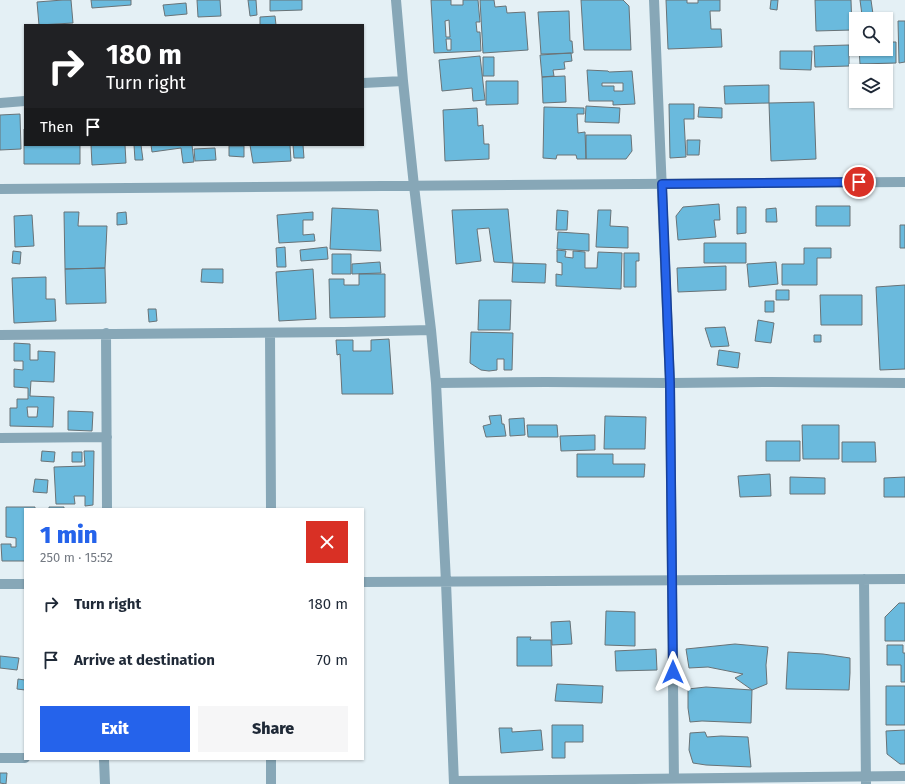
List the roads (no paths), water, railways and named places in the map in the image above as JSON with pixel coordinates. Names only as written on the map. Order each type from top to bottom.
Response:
[{"type":"street","points":[[396,0],[403,81],[436,383],[454,783],[866,780],[905,776]]},
{"type":"street","points":[[654,0],[670,383],[674,781]]},
{"type":"street","points":[[364,83],[403,81]]},
{"type":"street","points":[[0,103],[24,101]]},
{"type":"street","points":[[0,189],[905,182]]},
{"type":"street","points":[[0,335],[431,330]]},
{"type":"street","points":[[106,333],[107,508]]},
{"type":"street","points":[[270,333],[270,508]]},
{"type":"street","points":[[436,383],[905,383]]},
{"type":"street","points":[[0,438],[107,437]]},
{"type":"street","points":[[864,579],[866,780]]},
{"type":"street","points":[[364,582],[905,579]]},
{"type":"street","points":[[0,584],[24,584]]},
{"type":"street","points":[[0,758],[24,758]]},
{"type":"street","points":[[104,760],[105,784]]},
{"type":"street","points":[[271,760],[272,784]]}]
